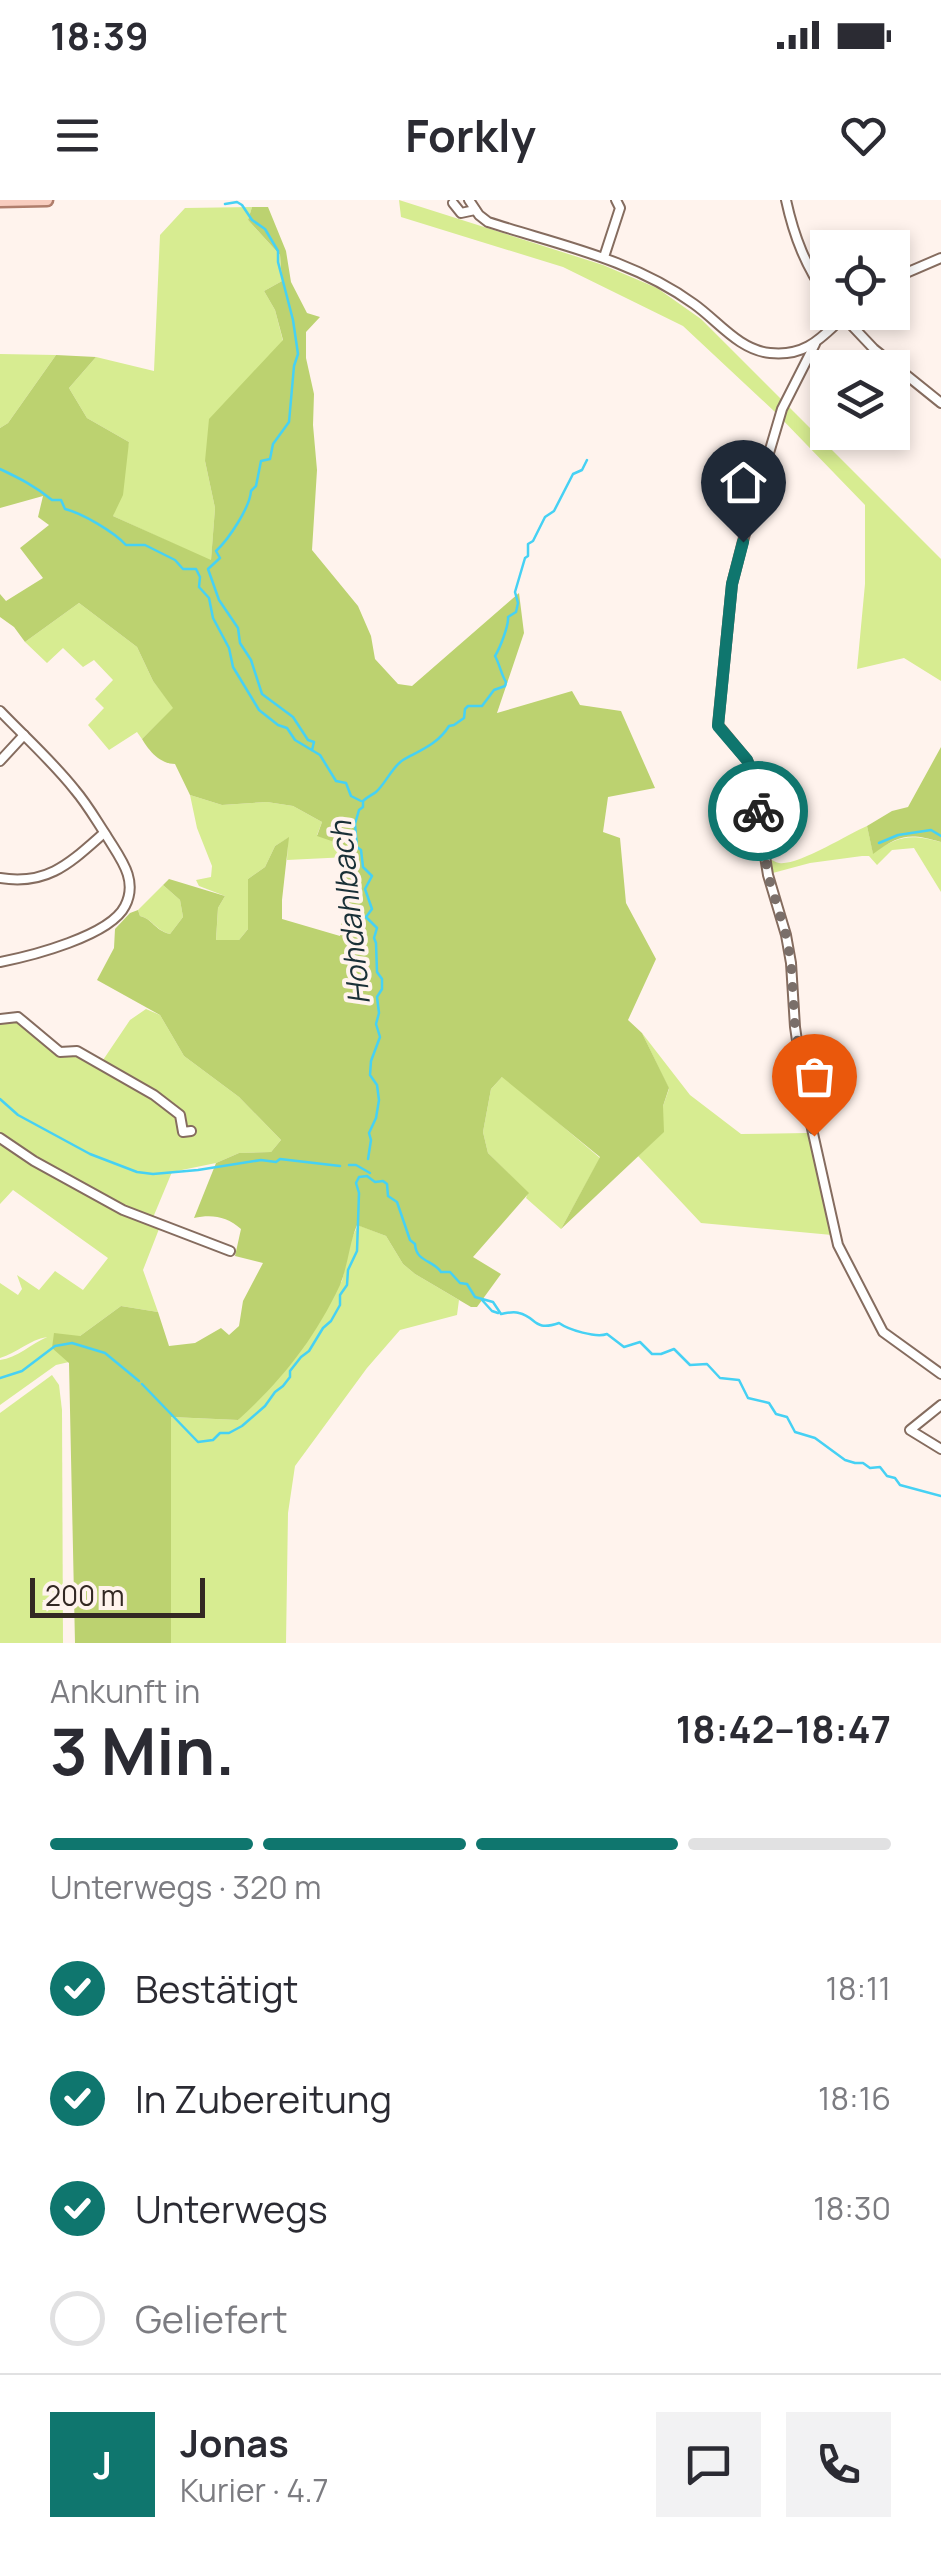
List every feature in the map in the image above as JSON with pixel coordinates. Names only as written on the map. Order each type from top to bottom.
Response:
[{"type":"main road","points":[[0,201],[46,200]]},
{"type":"street","points":[[469,200],[490,223],[604,256],[636,270],[684,296],[750,348],[781,353],[814,344]]},
{"type":"street","points":[[604,256],[620,208],[616,200]]},
{"type":"street","points":[[786,200],[798,246],[810,267]]},
{"type":"street","points":[[454,203],[461,213],[475,210]]},
{"type":"street","points":[[910,271],[941,258]]},
{"type":"street","points":[[828,330],[814,344],[782,408],[736,570],[723,656],[718,726],[751,770],[768,875],[786,935],[806,1102],[838,1246],[884,1332],[941,1374]]},
{"type":"street","points":[[858,330],[874,348],[941,402]]},
{"type":"street","points":[[0,711],[72,786],[128,870],[129,893],[124,910],[88,934],[0,962]]},
{"type":"street","points":[[0,762],[24,735]]},
{"type":"street","points":[[0,878],[27,880],[56,872],[104,833]]},
{"type":"street","points":[[0,1019],[18,1017],[60,1052],[78,1051],[154,1095],[180,1116],[184,1132],[191,1131]]},
{"type":"street","points":[[0,1138],[123,1210],[230,1251]]},
{"type":"street","points":[[941,1405],[910,1430],[941,1449]]},
{"type":"green space","points":[[399,200],[603,265],[657,288],[701,319],[810,428],[810,448],[683,326],[563,267],[401,217]]},
{"type":"green space","points":[[252,207],[248,220],[280,255],[282,281],[264,291],[275,310],[283,341],[205,461],[215,508],[211,561],[113,516],[129,442],[87,418],[69,388],[96,357],[154,371],[160,235],[185,208]]},
{"type":"green space","points":[[252,207],[268,207],[286,251],[291,282],[307,313],[320,317],[306,332],[306,358],[314,394],[317,470],[312,550],[358,606],[371,636],[375,659],[398,684],[412,686],[519,593],[524,633],[497,713],[572,691],[580,705],[621,711],[655,788],[608,797],[603,832],[620,838],[626,903],[656,959],[628,1020],[642,1033],[669,1088],[663,1106],[664,1132],[561,1229],[600,1157],[502,1077],[491,1089],[483,1132],[488,1153],[529,1193],[473,1257],[501,1274],[477,1307],[415,1274],[403,1264],[386,1236],[357,1225],[343,1278],[330,1305],[296,1358],[269,1390],[238,1420],[171,1417],[171,1643],[75,1643],[69,1363],[52,1348],[54,1333],[80,1336],[121,1306],[158,1312],[169,1346],[195,1343],[221,1328],[229,1335],[239,1326],[243,1301],[263,1263],[235,1256],[241,1229],[230,1221],[207,1216],[194,1218],[216,1163],[239,1153],[271,1152],[281,1140],[239,1097],[184,1056],[160,1015],[97,980],[114,948],[115,929],[130,913],[138,910],[140,916],[170,934],[183,917],[180,900],[163,885],[169,879],[225,896],[218,908],[216,940],[239,940],[248,929],[248,879],[265,867],[275,846],[289,837],[282,919],[340,936],[350,840],[346,846],[317,836],[322,822],[293,806],[267,802],[222,805],[190,795],[175,764],[156,756],[142,739],[173,708],[153,681],[137,647],[79,603],[25,642],[0,617],[0,594],[6,601],[43,578],[20,548],[49,525],[38,517],[43,496],[0,508],[0,428],[8,423],[56,355],[96,357],[69,388],[87,418],[129,442],[123,495],[113,516],[211,560],[215,508],[205,461],[209,419],[283,340],[275,310],[264,291],[282,281],[280,255],[248,220]]},
{"type":"green space","points":[[0,354],[56,355],[8,423],[0,428]]},
{"type":"green space","points":[[812,450],[832,450],[941,559],[941,681],[904,658],[857,669],[865,584],[865,505]]},
{"type":"green space","points":[[79,603],[137,647],[153,681],[174,708],[142,739],[137,732],[109,750],[88,725],[104,708],[95,699],[113,680],[94,660],[83,667],[63,648],[47,663],[25,642]]},
{"type":"green space","points":[[941,747],[941,842],[906,837],[873,854],[867,826],[892,811],[908,807]]},
{"type":"green space","points":[[190,795],[222,805],[267,802],[293,806],[322,822],[317,835],[351,836],[348,857],[287,860],[288,838],[275,846],[265,867],[248,879],[248,929],[239,940],[216,941],[218,908],[225,896],[199,886],[196,880],[211,877],[212,866],[197,828]]},
{"type":"green space","points":[[867,826],[873,853],[906,838],[941,842],[941,892],[914,848],[892,850],[877,865],[869,856],[862,856],[810,863],[769,874],[765,856],[779,863],[798,860]]},
{"type":"green space","points":[[163,885],[180,900],[183,917],[170,934],[140,916],[138,910]]},
{"type":"green space","points":[[146,1009],[160,1015],[184,1056],[239,1097],[281,1140],[271,1152],[239,1153],[216,1163],[172,1172],[152,1220],[160,1223],[159,1229],[143,1270],[158,1312],[121,1306],[80,1336],[69,1362],[56,1365],[0,1405],[0,1360],[47,1337],[0,1358],[0,1283],[18,1295],[22,1289],[17,1275],[39,1290],[55,1271],[83,1290],[108,1258],[13,1190],[0,1204],[0,1023],[13,1020],[59,1054],[76,1055],[99,1066],[130,1020]]},
{"type":"green space","points":[[642,1033],[690,1095],[741,1134],[808,1133],[832,1235],[701,1223],[638,1156],[663,1132],[663,1106],[669,1089]]},
{"type":"green space","points":[[503,1076],[600,1158],[561,1229],[526,1198],[528,1193],[488,1153],[483,1132],[491,1089]]},
{"type":"green space","points":[[358,1225],[386,1236],[403,1264],[459,1300],[457,1315],[400,1330],[295,1466],[288,1513],[286,1643],[170,1643],[170,1417],[238,1420],[342,1281]]},
{"type":"green space","points":[[52,1375],[59,1385],[62,1410],[63,1643],[0,1643],[0,1413]]},
{"type":"waterway","points":[[225,204],[242,205],[252,220],[265,229],[278,251],[298,354],[289,422],[273,444],[270,459],[261,461],[256,486],[243,514],[216,551],[220,558],[208,569],[219,600],[238,628],[240,643],[251,660],[262,694],[293,717],[308,740],[314,742],[312,750]]},
{"type":"waterway","name":"Hohdahlbach","points":[[368,1159],[369,1133],[379,1100],[377,1085],[370,1075],[380,1037],[376,1024],[382,979],[377,972],[377,928],[366,917],[372,909],[365,889],[372,876],[363,867],[357,847],[355,824],[359,810],[399,763],[464,718],[468,706],[482,706],[494,690],[505,686],[495,656],[508,617],[516,612],[515,592],[528,556],[528,544],[545,517],[554,511],[573,474],[582,470],[587,460]]},
{"type":"waterway","points":[[0,469],[52,500],[61,500],[65,509],[114,534],[126,545],[145,545],[175,560],[183,569],[196,569],[199,587],[209,598],[233,667],[259,710],[320,755],[336,781],[346,783],[351,796],[361,801]]},
{"type":"waterway","points":[[879,843],[898,835],[931,830],[941,836]]},
{"type":"waterway","points":[[0,1099],[18,1115],[90,1154],[137,1172],[198,1170],[280,1159],[340,1166]]},
{"type":"waterway","points":[[349,1165],[370,1173]]},
{"type":"waterway","points":[[142,1384],[198,1442],[229,1433],[265,1406],[340,1305],[340,1295],[357,1251],[356,1183],[359,1177],[367,1176],[387,1184],[388,1196],[397,1202],[410,1240],[422,1258],[467,1284],[475,1297],[493,1302],[501,1314],[517,1312],[540,1325],[559,1323],[583,1333],[607,1334],[624,1347],[640,1342],[652,1354],[674,1349],[690,1365],[707,1364],[720,1378],[739,1380],[748,1398],[769,1403],[776,1414],[787,1417],[795,1432],[815,1438],[845,1460],[880,1467],[900,1485],[941,1496]]},
{"type":"waterway","points":[[482,1300],[498,1313]]},
{"type":"waterway","points":[[0,1378],[22,1371],[55,1346],[72,1343],[105,1353],[139,1381]]},
{"type":"way so far","points":[[758,811],[768,875],[791,962],[795,1027],[814,1136]]},
{"type":"route","points":[[743,542],[732,584],[718,726],[747,760],[758,811]]}]
